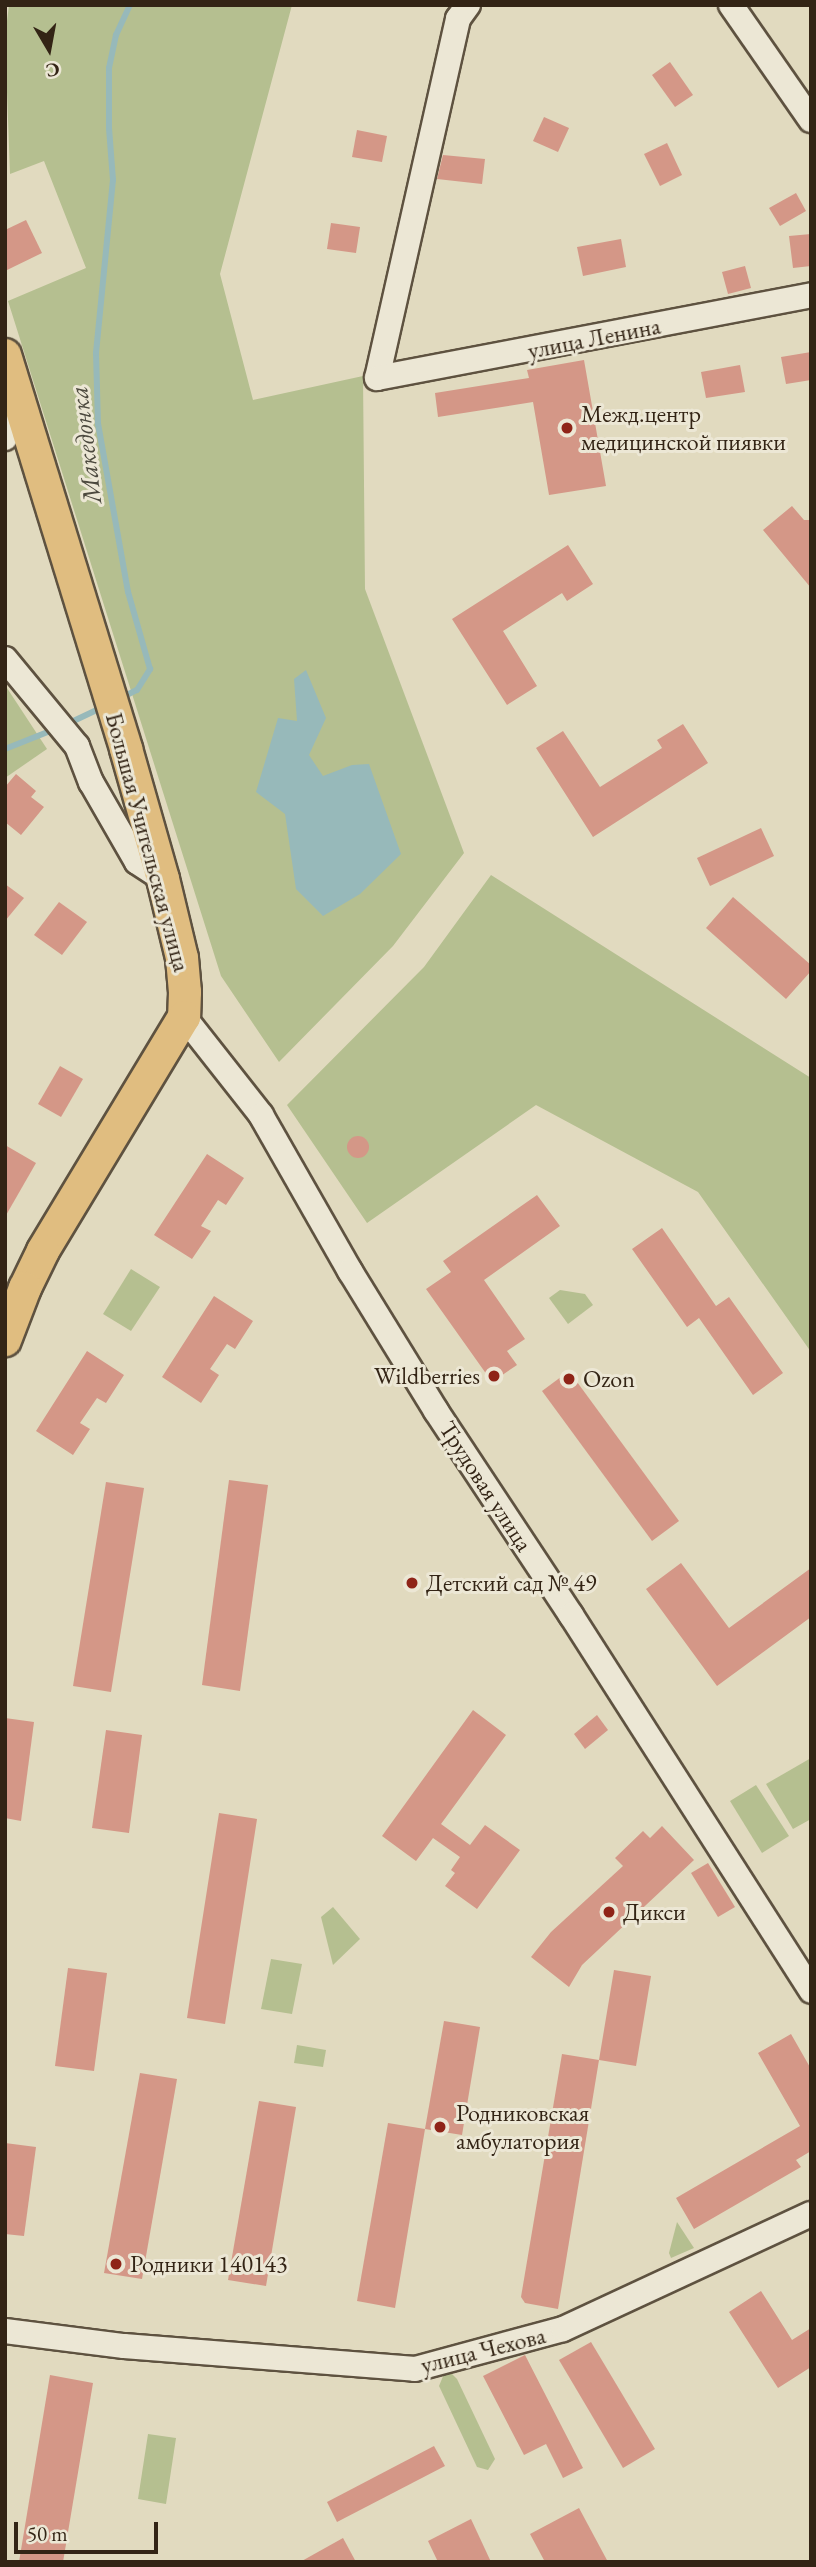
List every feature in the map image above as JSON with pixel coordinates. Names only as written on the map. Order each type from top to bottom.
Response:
[{"type":"main road","name":"Большая Учительская улица","points":[[5,355],[126,749],[163,879],[182,958],[184,1017]]},
{"type":"main road","points":[[5,1340],[43,1251],[184,1017]]},
{"type":"street","name":"улица Ленина","points":[[468,5],[458,19],[377,378],[811,295]]},
{"type":"street","points":[[731,5],[811,120]]},
{"type":"street","points":[[5,438],[20,404]]},
{"type":"street","points":[[5,659],[77,746],[91,782],[137,862],[163,879]]},
{"type":"street","name":"Трудовая улица","points":[[184,1017],[261,1115],[350,1271],[436,1411],[585,1637],[811,1991]]},
{"type":"street","name":"улица Чехова","points":[[5,2331],[124,2346],[415,2369],[563,2329],[811,2214]]},
{"type":"green space","points":[[9,5],[292,5],[220,274],[253,400],[363,376],[365,589],[464,853],[393,946],[279,1062],[221,976],[8,301],[86,268],[44,161],[10,174],[5,37]]},
{"type":"green space","points":[[5,685],[47,749],[5,778]]},
{"type":"green space","points":[[491,875],[811,1078],[811,1352],[698,1192],[536,1105],[367,1223],[287,1105],[424,967]]},
{"type":"green space","points":[[131,1269],[160,1287],[131,1331],[103,1314]]},
{"type":"green space","points":[[560,1290],[585,1294],[593,1305],[568,1324],[549,1298]]},
{"type":"green space","points":[[811,1758],[811,1819],[793,1829],[766,1784]]},
{"type":"green space","points":[[756,1785],[789,1836],[762,1853],[730,1801]]},
{"type":"green space","points":[[333,1907],[360,1939],[333,1965],[321,1917]]},
{"type":"green space","points":[[271,1959],[302,1964],[292,2014],[261,2009]]},
{"type":"green space","points":[[297,2045],[326,2050],[323,2067],[294,2063]]},
{"type":"green space","points":[[677,2222],[694,2248],[671,2258],[669,2253]]},
{"type":"green space","points":[[451,2373],[457,2379],[495,2459],[488,2470],[477,2467],[439,2386],[444,2374]]},
{"type":"green space","points":[[148,2434],[176,2438],[166,2504],[138,2499]]},
{"type":"water","points":[[306,670],[326,718],[309,755],[323,776],[352,765],[369,764],[401,854],[360,894],[323,916],[296,889],[285,814],[256,792],[278,718],[297,721],[294,679]]},
{"type":"building","points":[[670,62],[693,95],[675,107],[652,75]]},
{"type":"building","points":[[544,117],[569,128],[558,152],[533,141]]},
{"type":"building","points":[[357,130],[387,136],[382,162],[352,157]]},
{"type":"building","points":[[667,143],[682,175],[660,186],[644,154]]},
{"type":"building","points":[[443,155],[485,159],[482,184],[437,179]]},
{"type":"building","points":[[796,193],[806,211],[780,226],[769,208]]},
{"type":"building","points":[[26,220],[42,253],[5,271],[5,230]]},
{"type":"building","points":[[331,223],[360,227],[356,253],[327,249]]},
{"type":"building","points":[[811,234],[811,266],[793,268],[789,236]]},
{"type":"building","points":[[621,239],[626,267],[583,276],[577,247]]},
{"type":"building","points":[[745,266],[751,288],[728,294],[722,272]]},
{"type":"building","points":[[811,352],[811,380],[786,384],[781,357]]},
{"type":"building","name":"Межд.центр медицинской пиявки","points":[[584,360],[606,486],[549,495],[533,402],[438,417],[435,393],[529,378],[527,370]]},
{"type":"building","points":[[740,365],[745,392],[706,398],[701,372]]},
{"type":"building","points":[[792,506],[804,520],[811,520],[811,588],[763,530]]},
{"type":"building","points":[[568,545],[593,584],[567,601],[562,593],[503,631],[537,686],[507,705],[452,619]]},
{"type":"building","points":[[683,724],[708,763],[593,837],[536,748],[563,731],[600,787],[662,748],[657,740]]},
{"type":"building","points":[[16,774],[36,791],[31,797],[44,807],[21,835],[5,822],[5,787]]},
{"type":"building","points":[[761,828],[774,856],[710,886],[697,858]]},
{"type":"building","points":[[5,884],[24,898],[5,921]]},
{"type":"building","points":[[733,897],[811,965],[811,971],[786,999],[706,928]]},
{"type":"building","points":[[59,902],[87,922],[62,955],[34,935]]},
{"type":"building","points":[[60,1066],[83,1079],[61,1117],[38,1104]]},
{"type":"building","points":[[358,1136],[366,1139],[369,1147],[366,1155],[358,1158],[350,1155],[347,1147],[350,1139]]},
{"type":"building","points":[[5,1145],[36,1163],[5,1217]]},
{"type":"building","points":[[207,1154],[244,1178],[226,1205],[218,1200],[201,1226],[211,1231],[192,1259],[154,1235]]},
{"type":"building","points":[[537,1195],[560,1226],[484,1280],[525,1339],[507,1351],[517,1365],[492,1382],[426,1289],[451,1272],[443,1261]]},
{"type":"building","points":[[662,1228],[716,1306],[729,1297],[783,1373],[753,1395],[699,1318],[687,1327],[632,1249]]},
{"type":"building","points":[[214,1296],[253,1321],[235,1349],[227,1344],[210,1369],[219,1375],[201,1403],[162,1377]]},
{"type":"building","points":[[87,1351],[124,1375],[106,1403],[97,1398],[80,1423],[90,1429],[73,1455],[36,1431]]},
{"type":"building","points":[[569,1371],[679,1521],[652,1541],[542,1391]]},
{"type":"building","points":[[229,1480],[268,1485],[240,1691],[202,1685]]},
{"type":"building","points":[[106,1482],[144,1488],[111,1692],[73,1686]]},
{"type":"building","points":[[681,1563],[729,1628],[811,1568],[811,1617],[717,1686],[646,1589]]},
{"type":"building","points":[[473,1710],[506,1735],[441,1824],[470,1845],[485,1825],[520,1850],[477,1909],[445,1886],[455,1873],[451,1870],[460,1857],[433,1838],[416,1861],[382,1836]]},
{"type":"building","points":[[597,1715],[608,1730],[585,1749],[574,1734]]},
{"type":"building","points":[[5,1718],[34,1722],[21,1821],[5,1818]]},
{"type":"building","points":[[106,1730],[142,1735],[129,1833],[92,1828]]},
{"type":"building","points":[[219,1813],[257,1819],[225,2024],[187,2018]]},
{"type":"building","points":[[662,1826],[694,1860],[582,1965],[569,1987],[531,1957],[551,1932],[623,1866],[615,1858],[643,1831],[650,1838]]},
{"type":"building","points":[[708,1863],[735,1907],[718,1917],[691,1873]]},
{"type":"building","points":[[68,1968],[107,1973],[94,2071],[55,2066]]},
{"type":"building","points":[[614,1970],[651,1976],[636,2066],[599,2060]]},
{"type":"building","points":[[444,2021],[480,2027],[462,2135],[425,2129]]},
{"type":"building","points":[[791,2034],[811,2069],[811,2151],[796,2160],[801,2167],[694,2229],[676,2198],[800,2126],[758,2053]]},
{"type":"building","points":[[562,2054],[599,2060],[558,2309],[525,2303],[521,2297]]},
{"type":"building","points":[[140,2073],[177,2079],[142,2279],[104,2273]]},
{"type":"building","points":[[259,2101],[296,2107],[266,2286],[228,2280]]},
{"type":"building","points":[[388,2123],[425,2129],[395,2308],[357,2301]]},
{"type":"building","points":[[5,2143],[36,2147],[24,2236],[5,2234]]},
{"type":"building","points":[[761,2291],[792,2340],[811,2328],[811,2367],[778,2388],[729,2312]]},
{"type":"building","points":[[591,2342],[655,2449],[623,2468],[559,2360]]},
{"type":"building","points":[[525,2355],[583,2468],[563,2478],[546,2444],[524,2455],[483,2376]]},
{"type":"building","points":[[50,2375],[93,2383],[63,2562],[19,2562]]},
{"type":"building","points":[[434,2446],[445,2466],[337,2522],[327,2502]]},
{"type":"building","points":[[579,2508],[608,2562],[545,2562],[530,2534]]},
{"type":"building","points":[[471,2519],[491,2562],[438,2562],[428,2541]]},
{"type":"building","points":[[343,2538],[356,2562],[300,2562]]},
{"type":"waterway","name":"Македонка","points":[[119,699],[137,690],[150,669],[128,592],[98,424],[96,353],[113,180],[109,128],[109,68],[116,35],[130,5]]},
{"type":"waterway","name":"Македонка","points":[[65,725],[103,707]]},
{"type":"waterway","name":"Македонка","points":[[5,749],[55,729]]},
{"type":"place","name":"Межд.центр медицинской пиявки","points":[[567,428]]},
{"type":"place","name":"Wildberries","points":[[494,1376]]},
{"type":"place","name":"Ozon","points":[[569,1379]]},
{"type":"place","name":"Детский сад № 49","points":[[412,1583]]},
{"type":"place","name":"Дикси","points":[[609,1912]]},
{"type":"place","name":"Родниковская амбулатория","points":[[440,2127]]},
{"type":"place","name":"Родники 140143","points":[[116,2264]]}]
